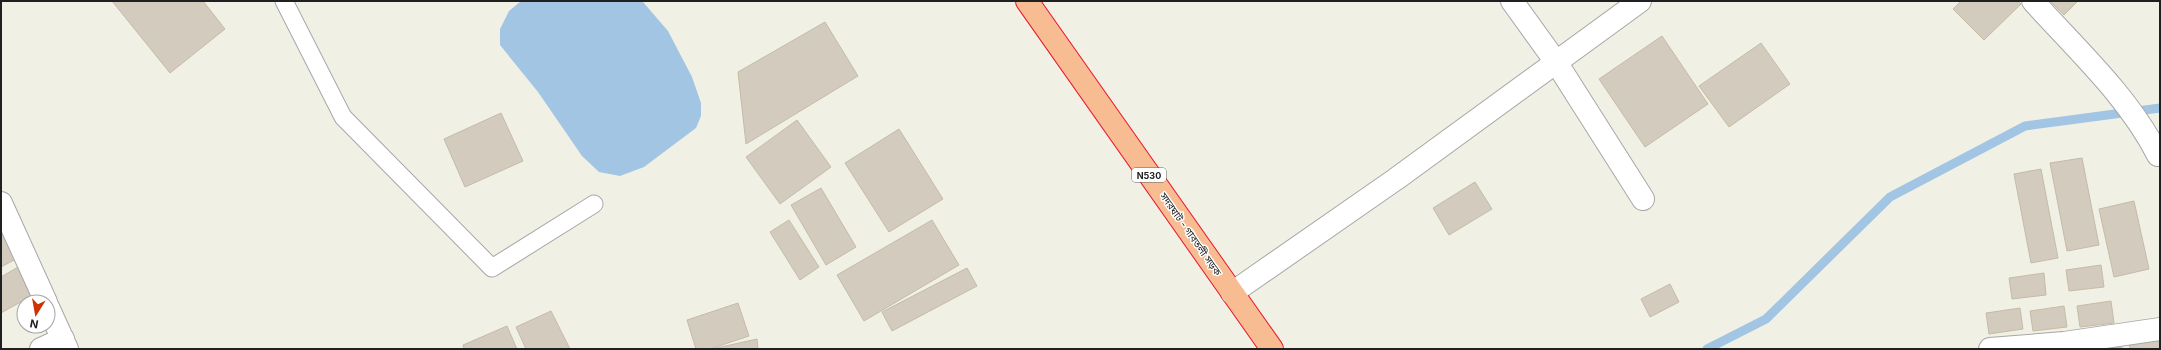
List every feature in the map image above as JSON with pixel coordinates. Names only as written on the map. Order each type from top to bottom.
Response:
[{"type":"highway","name":"সদরঘাট - গাবতলী সড়ক","points":[[1027,1],[1272,349]]},
{"type":"street","points":[[1512,1],[1556,62],[1643,199]]},
{"type":"street","points":[[1232,293],[1396,179],[1640,1]]},
{"type":"street","points":[[2033,1],[2109,83],[2145,130],[2158,155]]},
{"type":"street","points":[[1,203],[42,294]]},
{"type":"street","points":[[41,349],[65,344],[56,324]]},
{"type":"street","points":[[1990,349],[2064,342],[2160,329]]},
{"type":"lane","points":[[284,1],[343,117],[492,268],[594,204]]},
{"type":"water","points":[[521,1],[643,2],[668,31],[692,77],[701,103],[701,116],[696,128],[644,167],[620,176],[599,172],[582,156],[538,92],[500,45],[500,29],[509,11]]},
{"type":"building","points":[[112,1],[203,1],[225,29],[170,73]]},
{"type":"building","points":[[1961,1],[2018,1],[2021,4],[1984,40],[1953,9]]},
{"type":"building","points":[[2050,1],[2078,1],[2064,15]]},
{"type":"building","points":[[825,22],[858,76],[746,144],[738,72]]},
{"type":"building","points":[[1662,36],[1708,104],[1645,147],[1599,79]]},
{"type":"building","points":[[1761,43],[1790,84],[1729,127],[1699,86]]},
{"type":"building","points":[[501,113],[523,161],[465,187],[444,139]]},
{"type":"building","points":[[797,120],[831,167],[780,204],[746,157]]},
{"type":"building","points":[[899,129],[943,199],[889,232],[845,163]]},
{"type":"building","points":[[2082,158],[2099,245],[2067,251],[2050,163]]},
{"type":"building","points":[[2041,169],[2058,258],[2031,263],[2014,174]]},
{"type":"building","points":[[1475,182],[1492,209],[1449,235],[1433,208]]},
{"type":"building","points":[[821,188],[856,247],[826,265],[791,205]]},
{"type":"building","points":[[2134,201],[2149,269],[2114,277],[2099,209]]},
{"type":"building","points":[[789,220],[819,267],[800,280],[770,232]]},
{"type":"building","points":[[932,220],[959,265],[864,321],[837,275]]},
{"type":"building","points":[[4,230],[18,258],[1,267],[1,232]]},
{"type":"building","points":[[2101,265],[2104,287],[2069,291],[2066,270]]},
{"type":"building","points":[[18,267],[32,294],[16,294],[16,305],[1,313],[1,277]]},
{"type":"building","points":[[967,268],[977,286],[892,331],[882,312]]},
{"type":"building","points":[[2044,273],[2046,295],[2012,299],[2009,278]]},
{"type":"building","points":[[1670,284],[1679,302],[1650,317],[1641,299]]},
{"type":"building","points":[[2111,301],[2114,323],[2080,327],[2077,306]]},
{"type":"building","points":[[738,303],[749,336],[710,349],[696,349],[687,320]]},
{"type":"building","points":[[2064,306],[2067,327],[2033,331],[2030,311]]},
{"type":"building","points":[[2020,308],[2023,329],[1989,334],[1986,313]]},
{"type":"building","points":[[551,311],[570,349],[526,349],[516,327]]},
{"type":"building","points":[[507,326],[517,349],[464,349],[463,345]]},
{"type":"building","points":[[2160,336],[2160,349],[2130,349],[2129,341]]},
{"type":"building","points":[[757,339],[758,349],[712,349]]},
{"type":"building","points":[[2122,347],[2122,349],[2088,348]]},
{"type":"waterway","points":[[1707,349],[1766,319],[1890,197],[2025,126],[2160,108]]}]
